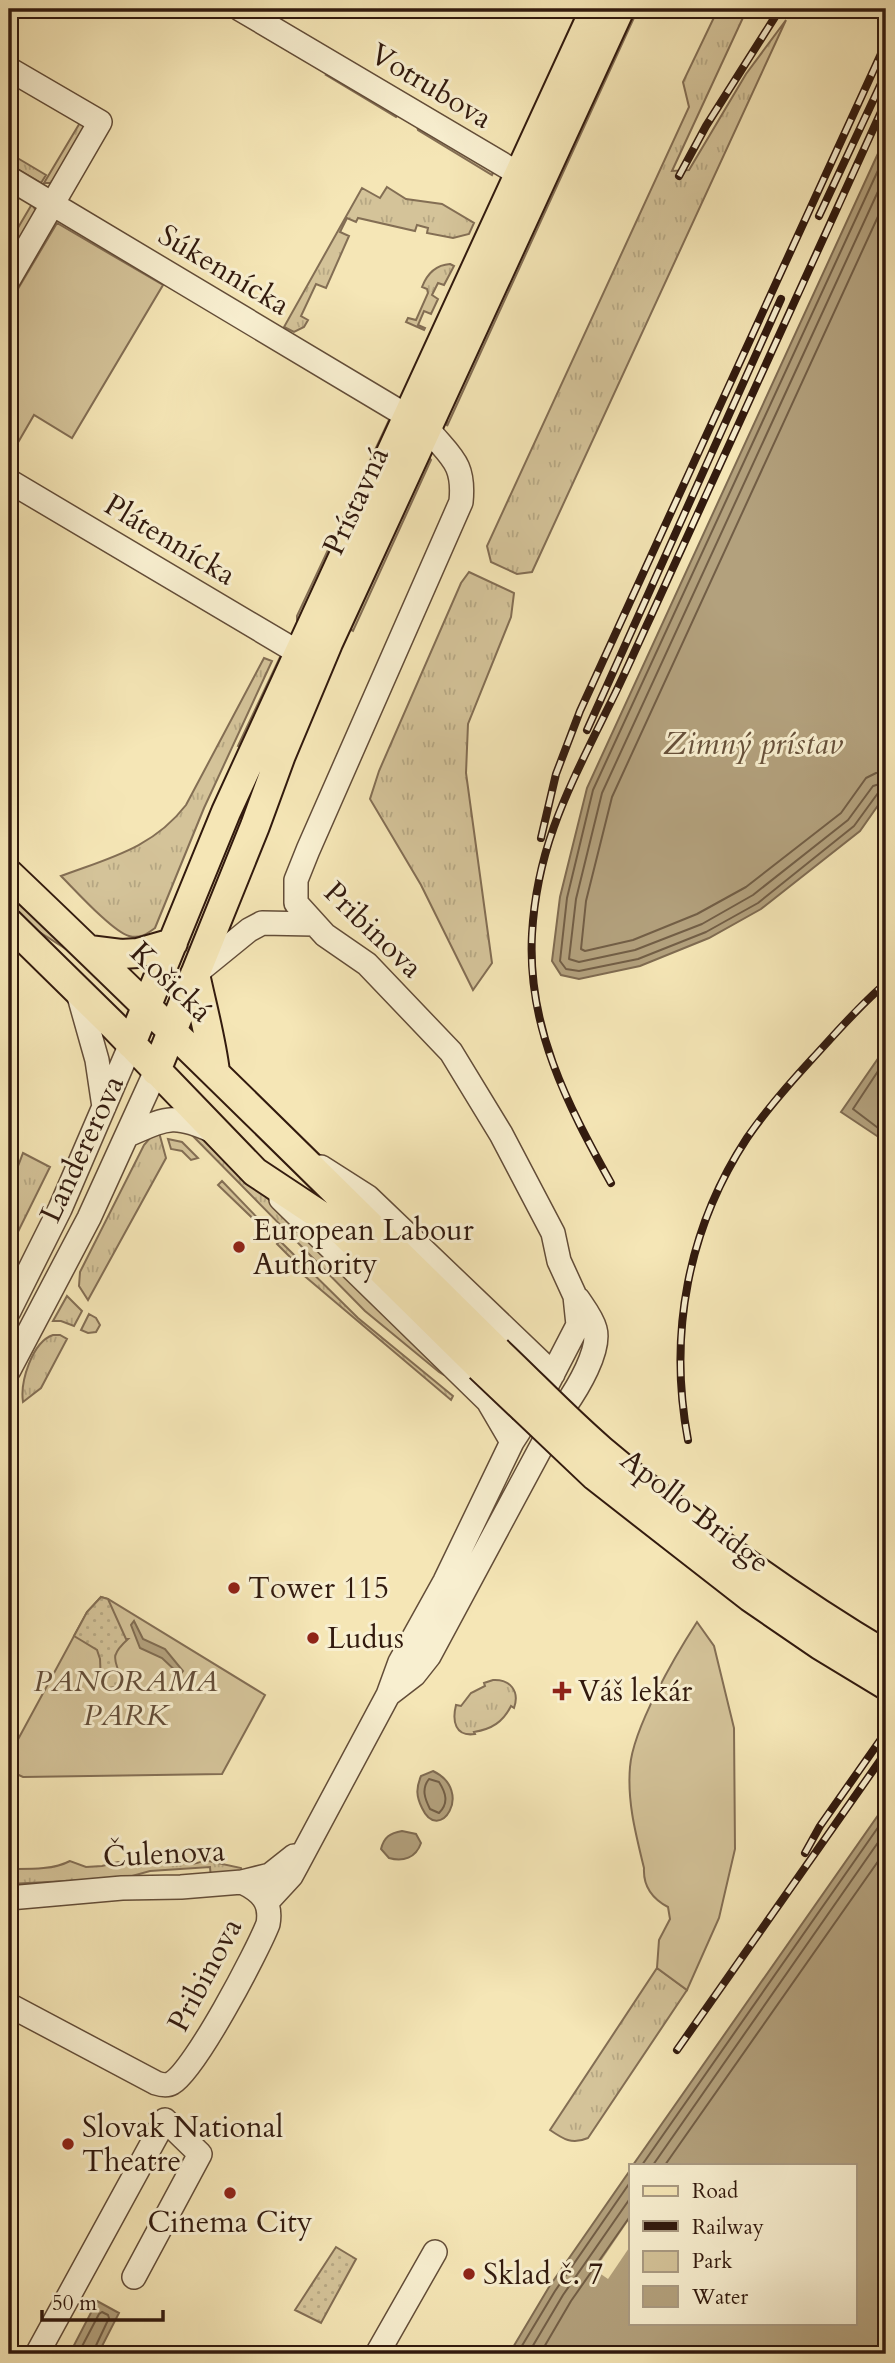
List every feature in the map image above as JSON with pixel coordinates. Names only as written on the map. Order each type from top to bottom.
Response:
[{"type":"main road","name":"Prístavná","points":[[173,1030],[307,692],[359,573],[417,422],[519,174],[595,9]]},
{"type":"main road","name":"Prístavná","points":[[148,1005],[226,812],[299,653],[417,422],[620,9]]},
{"type":"main road","name":"Košická","points":[[9,874],[215,1072],[488,1359]]},
{"type":"main road","points":[[9,923],[78,989],[255,1172],[338,1227],[488,1359]]},
{"type":"main road","points":[[89,950],[138,953],[173,943]]},
{"type":"main road","points":[[195,974],[204,1021],[211,1038],[215,1072]]},
{"type":"main road","name":"Landererova","points":[[131,1044],[148,1005]]},
{"type":"main road","name":"Landererova","points":[[156,1071],[173,1030]]},
{"type":"main road","name":"Apollo Bridge","points":[[488,1359],[738,1559],[886,1656]]},
{"type":"main road","name":"Apollo Bridge","points":[[488,1359],[595,1476],[750,1597],[886,1685]]},
{"type":"street","name":"Votrubova","points":[[240,9],[519,174]]},
{"type":"street","points":[[9,279],[100,122],[18,74]]},
{"type":"street","name":"Súkennícka","points":[[9,178],[417,422]]},
{"type":"street","name":"Pribinova","points":[[417,422],[459,467],[463,484],[461,502],[296,880],[296,903],[325,936],[367,964],[451,1052],[525,1178],[553,1233],[559,1261],[575,1296],[578,1325],[551,1379]]},
{"type":"street","name":"Plátennícka","points":[[9,481],[299,653]]},
{"type":"street","points":[[195,974],[249,930],[262,923],[314,924]]},
{"type":"street","points":[[78,989],[97,1060],[104,1107]]},
{"type":"street","name":"Landererova","points":[[9,1311],[60,1209],[131,1044]]},
{"type":"street","name":"Landererova","points":[[9,1370],[89,1218],[156,1071]]},
{"type":"street","points":[[128,1135],[162,1120],[188,1120],[217,1133]]},
{"type":"street","name":"Košická","points":[[284,1142],[368,1197],[551,1379]]},
{"type":"street","points":[[255,1172],[321,1240],[488,1401],[512,1442]]},
{"type":"street","points":[[551,1379],[565,1406],[578,1387],[596,1339],[595,1328],[575,1296]]},
{"type":"street","name":"Pribinova","points":[[9,2005],[156,2083],[167,2085],[181,2076],[197,2055],[264,1933],[269,1917],[267,1902],[291,1876],[388,1695],[400,1662],[524,1422]]},
{"type":"street","name":"Pribinova","points":[[388,1695],[414,1675],[429,1656],[545,1440]]},
{"type":"street","name":"Čulenova","points":[[9,1898],[122,1888],[242,1882],[270,1875],[287,1863],[309,1841]]},
{"type":"street","points":[[242,1882],[258,1890],[267,1902]]},
{"type":"street","points":[[37,2354],[165,2120],[200,2154],[134,2277]]},
{"type":"street","points":[[377,2354],[435,2252]]},
{"type":"green space","points":[[631,9],[638,9],[447,426],[446,411]]},
{"type":"green space","points":[[718,9],[747,9],[672,171],[689,170],[746,74],[786,20],[532,572],[517,574],[491,562],[487,546],[689,107],[683,82]]},
{"type":"green space","points":[[330,72],[398,115],[396,117],[326,75]]},
{"type":"green space","points":[[81,121],[86,130],[52,183],[44,183]]},
{"type":"green space","points":[[417,126],[495,169],[492,175],[418,130]]},
{"type":"green space","points":[[9,153],[46,175],[41,183],[9,164]]},
{"type":"green space","points":[[387,187],[406,199],[442,204],[474,223],[469,234],[453,238],[427,233],[428,228],[417,225],[415,231],[358,218],[356,222],[347,218],[340,232],[349,236],[326,288],[316,284],[301,316],[308,320],[304,327],[294,332],[284,327],[362,188],[380,198]]},
{"type":"green space","points":[[32,204],[36,211],[9,262],[9,243]]},
{"type":"green space","points":[[57,223],[163,285],[72,438],[34,415],[9,458],[9,304]]},
{"type":"green space","points":[[440,266],[454,266],[444,285],[438,283],[432,295],[438,299],[431,314],[424,311],[418,325],[425,328],[424,330],[406,322],[408,318],[416,320],[428,293],[427,289],[422,287],[429,274]]},
{"type":"green space","points":[[389,420],[391,429],[301,624],[297,622],[297,616]]},
{"type":"green space","points":[[426,454],[431,460],[353,631],[347,628]]},
{"type":"green space","points":[[469,572],[514,593],[511,617],[468,724],[466,773],[492,963],[473,990],[421,885],[370,799],[379,771],[461,583]]},
{"type":"green space","points":[[281,655],[284,665],[244,748],[238,746]]},
{"type":"green space","points":[[264,658],[272,661],[204,808],[155,928],[140,936],[133,937],[122,933],[94,910],[61,876],[145,842],[173,820],[186,805]]},
{"type":"green space","points":[[9,895],[44,920],[120,998],[69,951],[38,931],[9,903]]},
{"type":"green space","points":[[185,1128],[203,1138],[352,1277],[450,1374],[439,1372],[365,1311]]},
{"type":"green space","points":[[156,1131],[166,1158],[88,1300],[79,1286],[80,1272],[144,1145]]},
{"type":"green space","points":[[168,1139],[182,1142],[198,1158],[191,1160],[182,1151],[171,1149]]},
{"type":"green space","points":[[23,1153],[50,1167],[9,1250],[9,1190]]},
{"type":"green space","points":[[222,1181],[270,1231],[269,1234],[218,1185]]},
{"type":"green space","points":[[280,1241],[358,1318],[453,1396],[451,1400],[288,1262],[290,1257],[277,1244]]},
{"type":"green space","points":[[67,1296],[82,1311],[74,1326],[53,1321]]},
{"type":"green space","points":[[89,1314],[96,1318],[100,1325],[96,1332],[81,1330]]},
{"type":"green space","points":[[53,1335],[67,1339],[41,1388],[23,1402],[23,1384],[33,1354]]},
{"type":"green space","name":"PANORAMA PARK","points":[[101,1597],[265,1695],[222,1774],[23,1777],[10,1771],[9,1756],[87,1612]]},
{"type":"green space","points":[[101,1597],[108,1599],[128,1639],[115,1656],[121,1681],[116,1687],[108,1688],[101,1683],[97,1650],[74,1636],[87,1612]]},
{"type":"green space","points":[[697,1622],[714,1646],[734,1728],[735,1849],[719,1918],[687,1990],[657,1968],[659,1940],[670,1919],[668,1907],[654,1896],[645,1881],[629,1780],[633,1751],[647,1713]]},
{"type":"green space","points":[[493,1680],[512,1687],[516,1696],[514,1708],[511,1706],[492,1727],[474,1732],[475,1734],[463,1733],[455,1722],[456,1705],[461,1706],[471,1693]]},
{"type":"green space","points":[[171,1860],[192,1864],[204,1860],[241,1868],[243,1876],[211,1879],[210,1867],[150,1871],[125,1878],[9,1884],[9,1869],[49,1867],[70,1861],[86,1867],[118,1862],[143,1866]]},
{"type":"green space","points":[[657,1968],[687,1990],[588,2138],[572,2141],[559,2136],[550,2130]]},
{"type":"green space","points":[[336,2247],[356,2259],[321,2323],[295,2310]]},
{"type":"water","name":"Zimný prístav","points":[[886,136],[886,794],[860,831],[761,909],[709,938],[640,966],[579,979],[561,975],[552,961],[560,897],[587,788]]},
{"type":"water","points":[[886,1047],[886,1142],[841,1112]]},
{"type":"water","points":[[134,1621],[143,1639],[165,1649],[183,1671],[180,1675],[162,1658],[140,1648],[131,1625]]},
{"type":"water","points":[[433,1771],[445,1780],[451,1790],[452,1801],[450,1811],[437,1821],[429,1818],[422,1808],[417,1792],[421,1776]]},
{"type":"water","points":[[886,1804],[886,2354],[509,2354],[549,2287],[629,2172],[629,2324],[856,2324],[856,2164],[634,2164]]},
{"type":"water","points":[[402,1831],[416,1834],[421,1843],[419,1848],[408,1858],[389,1858],[381,1849],[384,1841],[391,1834]]},
{"type":"water","points":[[97,2301],[119,2313],[98,2354],[77,2354],[71,2351]]},
{"type":"pier","points":[[629,2220],[629,2248],[608,2279],[595,2270]]},
{"type":"railway","points":[[679,176],[706,126],[780,9]]},
{"type":"railway","points":[[541,838],[556,774],[580,711],[886,43]]},
{"type":"railway","points":[[819,216],[886,73]]},
{"type":"railway","points":[[611,1183],[565,1094],[543,1033],[532,968],[532,934],[540,873],[568,792],[886,101]]},
{"type":"railway","points":[[587,730],[781,299]]},
{"type":"railway","points":[[688,1440],[680,1361],[682,1322],[697,1245],[710,1208],[727,1172],[762,1117],[839,1030],[886,983]]},
{"type":"railway","points":[[805,1853],[820,1826],[886,1732]]},
{"type":"railway","points":[[677,2050],[886,1752]]},
{"type":"place","name":"European Labour Authority","points":[[239,1247]]},
{"type":"place","name":"Tower 115","points":[[234,1588]]},
{"type":"place","name":"Ludus","points":[[313,1638]]},
{"type":"place","name":"Váš lekár","points":[[562,1691]]},
{"type":"place","name":"Slovak National Theatre","points":[[68,2144]]},
{"type":"place","name":"Cinema City","points":[[230,2193]]},
{"type":"place","name":"Sklad č. 7","points":[[469,2274]]}]
